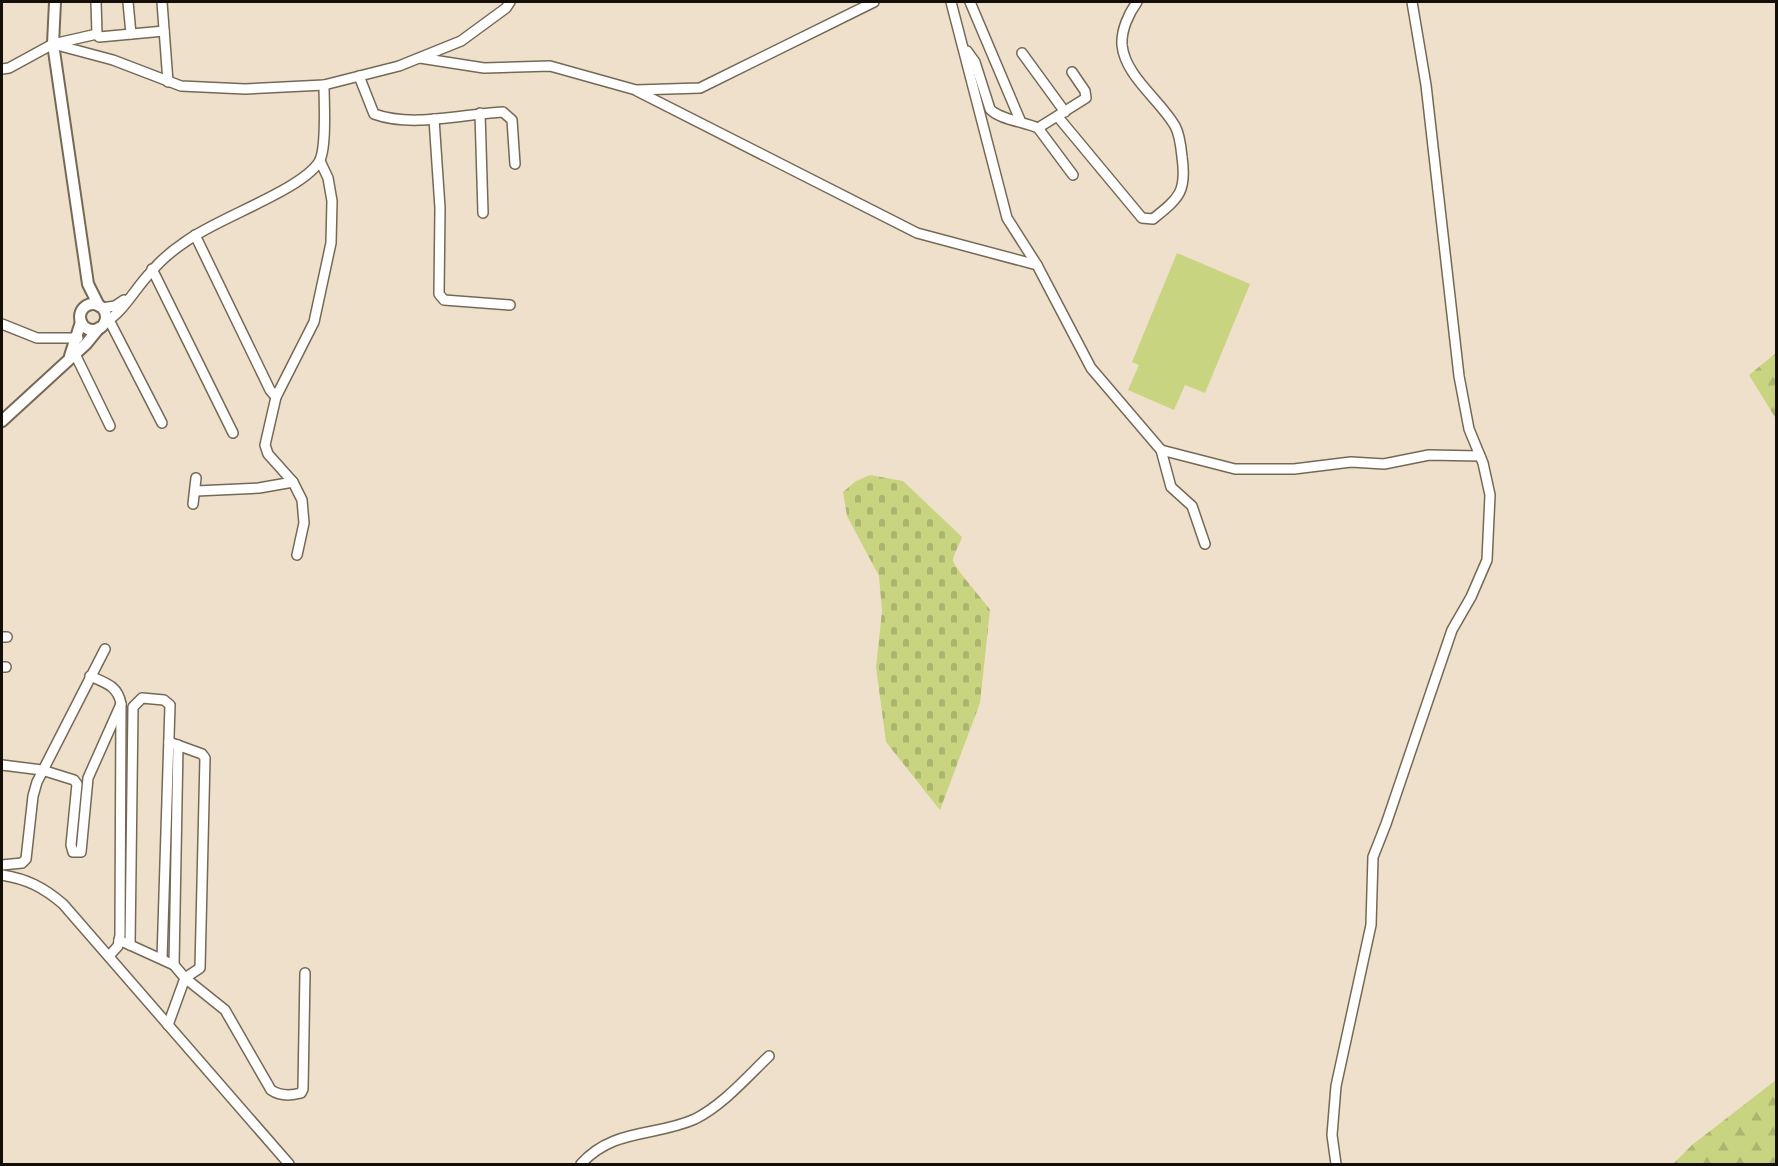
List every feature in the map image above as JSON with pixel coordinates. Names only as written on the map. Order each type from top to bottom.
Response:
[{"type":"street","points":[[55,2],[53,44],[88,284],[106,315],[104,323],[162,423]]},
{"type":"street","points":[[96,2],[97,34]]},
{"type":"street","points":[[128,2],[131,34]]},
{"type":"street","points":[[162,2],[168,82]]},
{"type":"street","points":[[53,44],[113,60],[181,86],[245,89],[324,85],[418,58],[461,40],[506,8],[510,2]]},
{"type":"street","points":[[844,2],[847,13]]},
{"type":"street","points":[[636,90],[700,88],[847,13],[874,2]]},
{"type":"street","points":[[951,2],[1002,203],[1012,227],[1037,265],[1091,368],[1161,450],[1171,486],[1192,506],[1205,544]]},
{"type":"street","points":[[970,2],[1020,120]]},
{"type":"street","points":[[1022,53],[1062,114],[1142,218],[1153,219],[1177,200],[1182,190],[1184,175],[1179,136],[1168,116],[1133,71],[1122,46],[1124,28],[1137,2]]},
{"type":"street","points":[[1336,1164],[1332,1134],[1336,1086],[1371,925],[1373,857],[1452,630],[1471,597],[1487,560],[1490,495],[1480,456],[1469,429],[1459,376],[1426,85],[1412,2]]},
{"type":"street","points":[[2,69],[9,68],[53,44],[97,34],[104,38],[164,31]]},
{"type":"street","points":[[964,47],[975,62],[990,109],[995,115],[1020,120],[1038,128],[1073,175]]},
{"type":"street","points":[[418,58],[484,68],[550,66],[636,90],[917,233],[1037,265]]},
{"type":"street","points":[[1038,128],[1086,98],[1085,91],[1072,72]]},
{"type":"street","points":[[359,76],[374,114],[385,118],[434,119],[502,112],[512,120],[515,164]]},
{"type":"street","points":[[297,555],[304,523],[302,500],[293,482],[268,454],[265,445],[276,397],[314,322],[331,243],[332,201],[328,178],[320,161],[324,85]]},
{"type":"street","points":[[480,113],[483,213]]},
{"type":"street","points":[[434,119],[440,208],[439,294],[444,300],[510,305]]},
{"type":"street","points":[[2,421],[72,356],[129,298],[152,269],[195,235],[293,184],[320,161]]},
{"type":"street","points":[[195,235],[270,390],[276,397]]},
{"type":"street","points":[[152,269],[233,433]]},
{"type":"street","points":[[88,284],[78,338],[72,356],[110,426]]},
{"type":"street","points":[[83,309],[90,305],[115,306],[129,298]]},
{"type":"street","points":[[81,322],[87,328],[104,323]]},
{"type":"street","points":[[2,324],[37,338],[78,338]]},
{"type":"street","points":[[1161,450],[1235,469],[1294,469],[1351,462],[1384,464],[1430,455],[1480,456]]},
{"type":"street","points":[[193,504],[196,478]]},
{"type":"street","points":[[196,491],[259,488],[293,482]]},
{"type":"street","points":[[2,865],[22,863],[26,859],[33,795],[42,770],[105,649]]},
{"type":"street","points":[[90,676],[112,685],[120,696],[121,704],[119,940],[118,946],[109,956]]},
{"type":"street","points":[[130,945],[133,707],[137,700],[164,700],[170,705],[174,744],[174,965]]},
{"type":"street","points":[[2,765],[42,770],[74,780],[77,784],[71,845],[72,852],[81,852],[88,778],[121,704]]},
{"type":"street","points":[[162,959],[174,744]]},
{"type":"street","points":[[168,1025],[185,978],[200,968],[205,758],[202,754],[174,744]]},
{"type":"street","points":[[2,874],[24,878],[43,887],[63,904],[289,1164]]},
{"type":"street","points":[[119,940],[174,965],[185,978],[225,1010],[271,1090],[278,1094],[295,1095],[301,1093],[303,1089],[305,973]]},
{"type":"street","points":[[581,1164],[594,1149],[608,1143],[694,1119],[710,1110],[769,1056]]},
{"type":"green space","points":[[1177,253],[1250,284],[1205,393],[1185,385],[1174,410],[1128,390],[1139,365],[1132,362]]},
{"type":"green space","points":[[1776,353],[1776,419],[1749,375]]},
{"type":"green space","points":[[870,475],[903,481],[962,537],[953,560],[954,564],[990,610],[980,703],[940,810],[886,742],[876,667],[882,611],[879,576],[847,516],[843,492],[856,481]]},
{"type":"green space","points":[[1776,1080],[1776,1164],[1673,1164],[1692,1145]]}]
